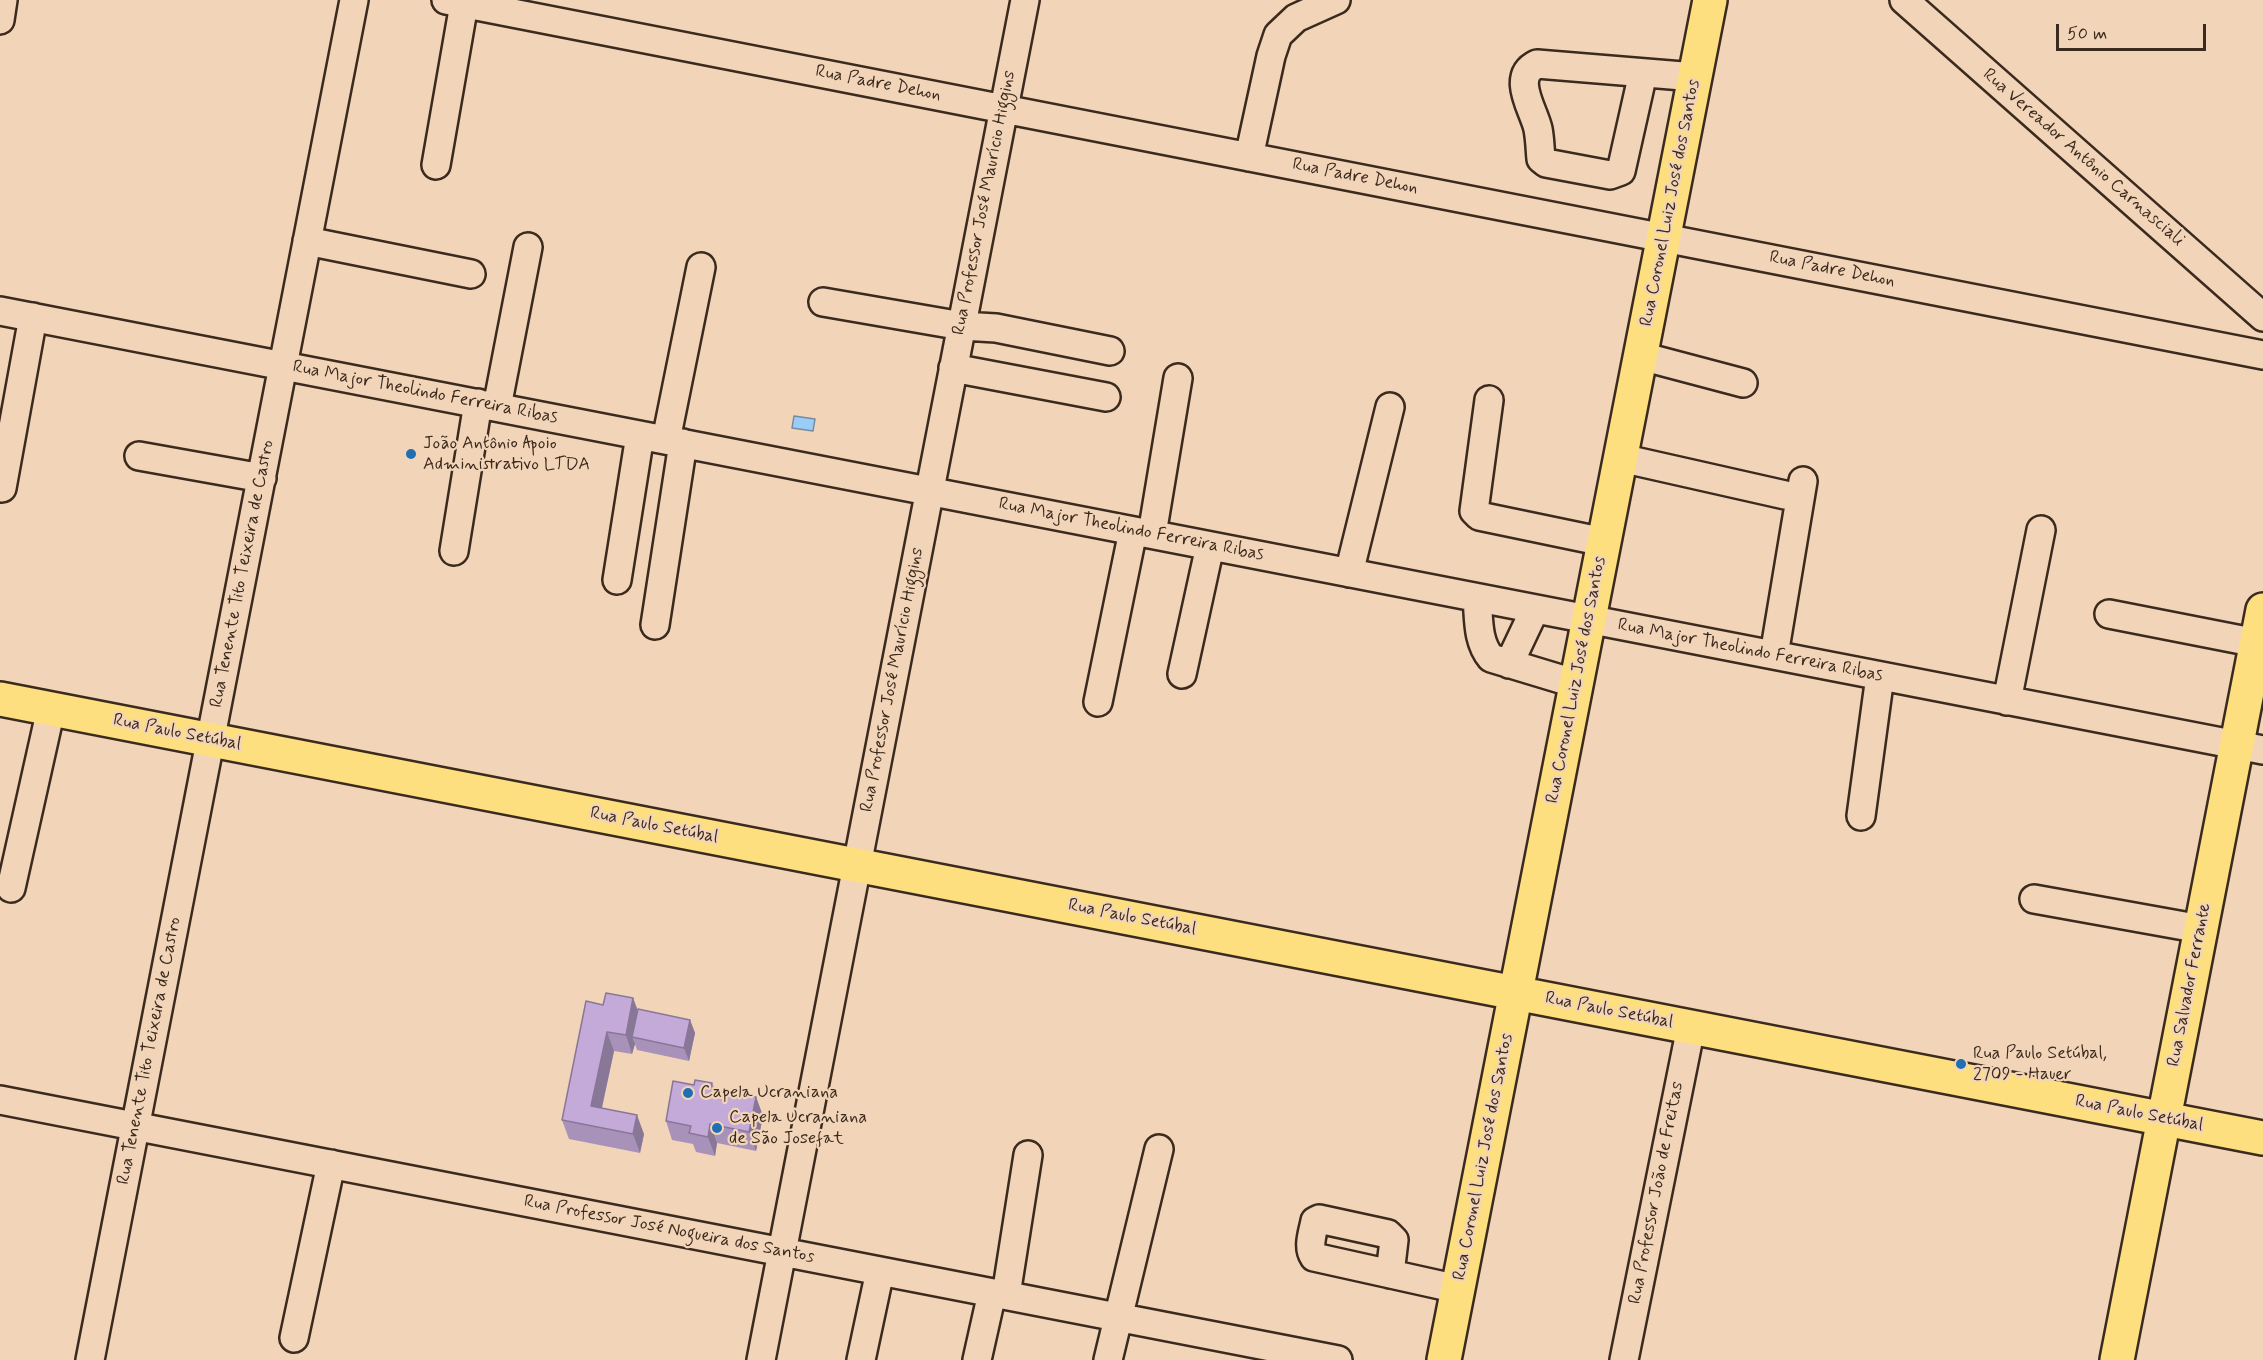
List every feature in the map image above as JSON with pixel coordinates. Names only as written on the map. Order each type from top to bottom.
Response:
[{"type":"main road","name":"Rua Coronel Luiz José dos Santos","points":[[1444,1360],[1710,0]]},
{"type":"main road","name":"Rua Salvador Ferrante","points":[[2117,1360],[2201,929],[2250,748],[2260,629]]},
{"type":"main road","name":"Rua Paulo Setúbal","points":[[0,699],[2263,1138]]},
{"type":"street","points":[[0,20],[3,0]]},
{"type":"street","name":"Rua Tenente Tito Teixeira de Castro","points":[[90,1360],[354,0]]},
{"type":"street","name":"Rua Professor José Maurício Higgins","points":[[761,1360],[1025,0]]},
{"type":"street","points":[[1249,157],[1271,56],[1278,35],[1296,18],[1336,0]]},
{"type":"street","name":"Rua Vereador Antônio Carnasciali","points":[[1904,0],[2263,317]]},
{"type":"street","points":[[436,165],[455,2]]},
{"type":"street","name":"Rua Padre Dehon","points":[[455,2],[2263,355]]},
{"type":"street","points":[[1643,73],[1621,171],[1610,175],[1546,163],[1541,159],[1538,128],[1526,94],[1525,75],[1529,68],[1537,64],[1695,77]]},
{"type":"street","points":[[308,241],[471,274]]},
{"type":"street","points":[[454,550],[528,247]]},
{"type":"street","points":[[617,580],[663,439],[701,267]]},
{"type":"street","points":[[823,302],[962,326],[996,328],[1110,351]]},
{"type":"street","name":"Rua Major Theolindo Ferreira Ribas","points":[[0,310],[2250,748]]},
{"type":"street","points":[[2,488],[33,317]]},
{"type":"street","points":[[1641,356],[1743,383]]},
{"type":"street","points":[[953,368],[1106,397]]},
{"type":"street","points":[[1098,702],[1143,532],[1178,378]]},
{"type":"street","points":[[1489,400],[1474,511],[1479,516],[1604,542]]},
{"type":"street","points":[[1349,573],[1390,407]]},
{"type":"street","points":[[654,625],[663,439]]},
{"type":"street","points":[[1621,458],[1794,488],[1774,655]]},
{"type":"street","points":[[140,464],[260,484]]},
{"type":"street","points":[[2007,701],[2041,530]]},
{"type":"street","points":[[1182,674],[1210,546]]},
{"type":"street","points":[[1477,598],[1480,638],[1491,658],[1577,684]]},
{"type":"street","points":[[1509,664],[1535,609]]},
{"type":"street","points":[[2109,614],[2260,629]]},
{"type":"street","points":[[1861,816],[1880,676]]},
{"type":"street","points":[[11,888],[51,709]]},
{"type":"street","points":[[2034,899],[2201,929]]},
{"type":"street","name":"Rua Professor João de Freitas","points":[[1624,1360],[1690,1027]]},
{"type":"street","name":"Rua Professor José Nogueira dos Santos","points":[[0,1100],[1116,1317],[1220,1349],[1338,1360]]},
{"type":"street","points":[[1108,1360],[1116,1317],[1160,1149]]},
{"type":"street","points":[[977,1360],[999,1294],[1028,1155]]},
{"type":"street","points":[[294,1338],[331,1164]]},
{"type":"street","points":[[861,1360],[880,1271]]},
{"type":"street","points":[[1390,1274],[1458,1289]]},
{"type":"water","points":[[794,416],[815,419],[813,431],[792,428]]},
{"type":"building","points":[[606,993],[633,998],[626,1035],[607,1032],[591,1106],[637,1115],[633,1134],[562,1120],[586,1001],[603,1005]]},
{"type":"building","points":[[638,1009],[690,1020],[684,1048],[632,1037]]},
{"type":"building","points":[[695,1080],[712,1083],[711,1089],[756,1097],[749,1132],[710,1124],[708,1137],[689,1133],[691,1126],[666,1121],[673,1081],[694,1085]]},
{"type":"place","name":"João Antônio Apoio Administrativo LTDA","points":[[411,454]]},
{"type":"place","name":"Rua Paulo Setúbal, 2709 - Hauer","points":[[1961,1064]]},
{"type":"place","name":"Capela Ucraniana","points":[[688,1093]]},
{"type":"place","name":"Capela Ucraniana de São Josefat","points":[[717,1128]]}]
